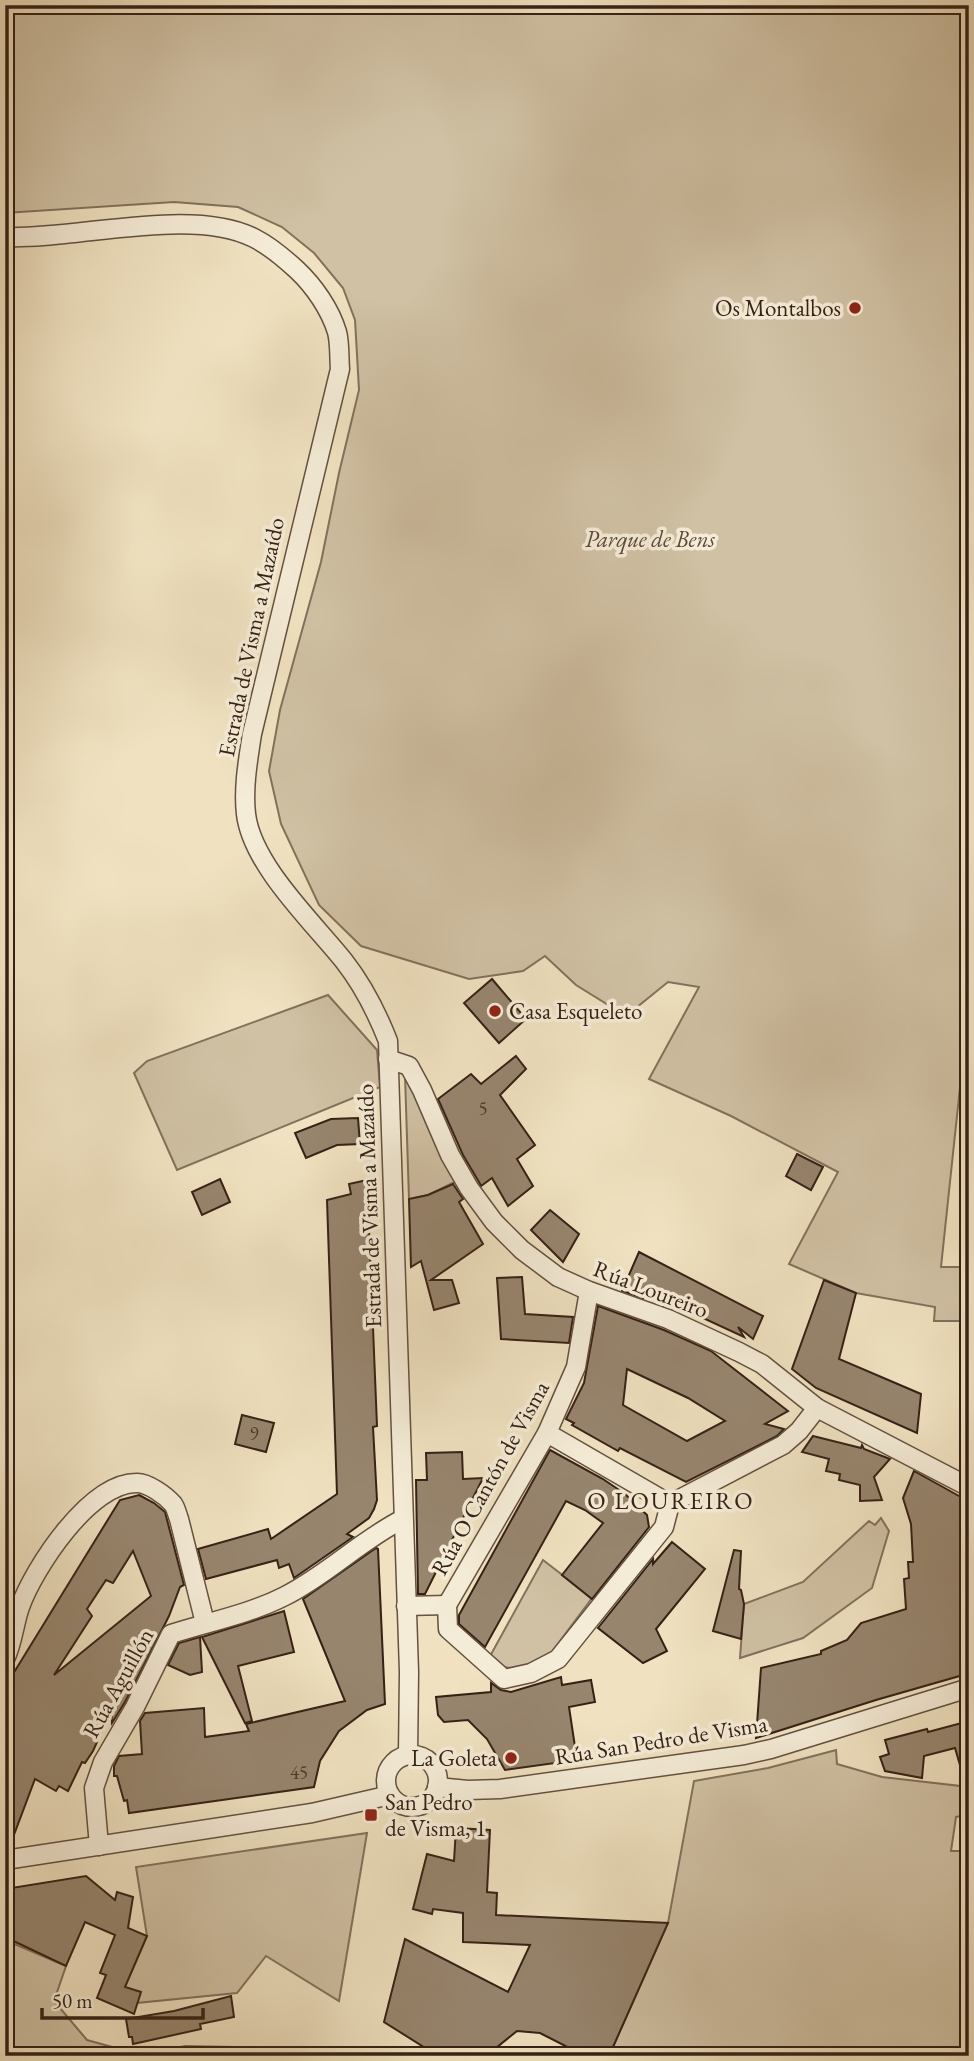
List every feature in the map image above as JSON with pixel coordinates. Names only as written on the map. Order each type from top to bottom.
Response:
[{"type":"street","name":"Estrada de Visma a Mazaído","points":[[5,237],[187,224],[222,228],[253,237],[283,257],[308,280],[338,333],[340,369],[252,734],[245,782],[246,816],[253,842],[281,885],[345,963],[388,1041],[406,1606],[408,1755]]},
{"type":"street","name":"Rúa Loureiro","points":[[388,1059],[409,1066],[450,1155],[469,1188],[494,1222],[522,1250],[558,1277],[668,1319],[762,1364],[817,1408],[968,1486]]},
{"type":"street","name":"Rúa O Cantón de Visma","points":[[406,1606],[447,1605],[547,1433],[576,1367],[589,1291]]},
{"type":"street","points":[[447,1605],[448,1629],[504,1679],[531,1673],[558,1659],[664,1527],[670,1504],[783,1445],[817,1408]]},
{"type":"street","points":[[547,1433],[670,1504]]},
{"type":"street","points":[[5,1659],[20,1608],[39,1569],[60,1538],[83,1510],[119,1487],[132,1483],[146,1483],[173,1504],[205,1623]]},
{"type":"street","name":"Rúa Aguillón","points":[[99,1846],[94,1788],[103,1762],[135,1707],[171,1634],[285,1596],[356,1547],[403,1519]]},
{"type":"street","name":"Rúa San Pedro de Visma","points":[[437,1787],[500,1789],[744,1755],[969,1688]]},
{"type":"street","points":[[408,1755],[422,1757],[433,1765],[438,1779],[437,1787],[431,1798],[413,1806],[400,1803],[390,1795],[386,1783],[389,1770],[396,1760],[408,1755]]},
{"type":"street","points":[[5,1860],[312,1813],[390,1795]]},
{"type":"green space","name":"Parque de Bens","points":[[5,5],[969,5],[969,1054],[963,1059],[941,1267],[969,1267],[969,1321],[934,1321],[935,1307],[856,1293],[789,1264],[838,1172],[731,1116],[649,1079],[699,987],[668,982],[626,1016],[576,985],[545,956],[523,971],[469,979],[361,946],[319,905],[281,824],[269,771],[280,710],[321,562],[359,390],[355,320],[343,288],[314,253],[282,227],[238,207],[174,202],[5,213]]},
{"type":"green space","points":[[328,995],[377,1050],[380,1087],[177,1170],[134,1073],[147,1061]]},
{"type":"green space","points":[[405,1076],[459,1180],[428,1195],[409,1199]]},
{"type":"green space","points":[[881,1518],[889,1531],[872,1588],[803,1638],[740,1658],[744,1604],[803,1582],[869,1521],[875,1525]]},
{"type":"green space","points":[[543,1560],[592,1598],[548,1657],[517,1669],[498,1666],[489,1658]]},
{"type":"green space","points":[[836,1750],[837,1764],[882,1777],[969,1787],[969,1815],[956,1817],[951,1851],[969,1851],[969,2056],[609,2056],[668,1923],[694,1781],[768,1768]]},
{"type":"green space","points":[[367,1833],[339,2001],[266,1956],[237,1993],[116,2005],[147,1936],[136,1867]]},
{"type":"green space","points":[[5,1940],[66,1966],[54,2001],[87,2040],[141,2055],[185,2046],[235,2047],[235,2056],[5,2056]]},
{"type":"building","name":"Casa Esqueleto","points":[[492,979],[526,1019],[499,1043],[464,1003]]},
{"type":"building","points":[[516,1056],[526,1069],[500,1095],[535,1145],[517,1159],[533,1186],[508,1206],[492,1178],[481,1186],[463,1155],[438,1099],[471,1074],[481,1084]]},
{"type":"building","points":[[358,1118],[360,1144],[337,1145],[306,1158],[295,1133],[331,1119]]},
{"type":"building","points":[[797,1154],[823,1167],[811,1190],[786,1176]]},
{"type":"building","points":[[220,1179],[230,1202],[202,1215],[192,1192]]},
{"type":"building","points":[[367,1180],[377,1426],[373,1427],[377,1500],[374,1509],[369,1518],[347,1534],[353,1537],[294,1578],[289,1564],[279,1568],[277,1560],[206,1579],[198,1549],[268,1529],[271,1539],[337,1494],[327,1200],[351,1194],[349,1184]]},
{"type":"building","points":[[453,1184],[463,1199],[459,1202],[483,1244],[431,1280],[452,1280],[459,1303],[434,1310],[421,1261],[411,1267],[409,1199],[428,1195]]},
{"type":"building","points":[[550,1210],[579,1234],[563,1262],[531,1230]]},
{"type":"building","points":[[639,1252],[763,1316],[753,1339],[738,1327],[744,1337],[647,1292],[643,1298],[622,1291]]},
{"type":"building","points":[[522,1277],[525,1314],[573,1317],[569,1343],[501,1339],[497,1278]]},
{"type":"building","points":[[824,1280],[856,1293],[839,1359],[921,1394],[917,1433],[816,1388],[792,1369]]},
{"type":"building","points":[[598,1306],[664,1330],[711,1351],[788,1411],[765,1424],[784,1429],[777,1436],[686,1482],[620,1448],[618,1451],[572,1425],[574,1423],[566,1419],[584,1383]],"holes":[[[627,1369],[688,1398],[725,1421],[687,1441],[623,1405]]]},
{"type":"building","points":[[242,1415],[274,1423],[266,1452],[235,1444]]},
{"type":"building","points":[[813,1436],[861,1448],[862,1445],[864,1449],[890,1459],[874,1477],[882,1500],[860,1501],[860,1485],[839,1480],[840,1474],[826,1471],[829,1459],[802,1452]]},
{"type":"building","points":[[550,1450],[625,1494],[647,1515],[649,1527],[592,1599],[562,1575],[603,1523],[566,1501],[485,1647],[459,1624],[459,1615]]},
{"type":"building","points":[[462,1452],[463,1479],[483,1478],[425,1594],[418,1594],[416,1480],[427,1480],[426,1453]]},
{"type":"building","points":[[914,1471],[968,1501],[969,1669],[963,1675],[756,1738],[761,1668],[821,1654],[821,1651],[847,1640],[861,1623],[906,1609],[904,1579],[909,1578],[908,1562],[913,1562],[911,1524],[903,1498]]},
{"type":"building","points":[[139,1495],[165,1512],[184,1585],[180,1587],[169,1616],[125,1702],[112,1723],[111,1711],[93,1751],[85,1763],[82,1762],[68,1791],[59,1786],[56,1791],[35,1779],[9,1848],[5,1848],[5,1687],[120,1500]],"holes":[[[133,1551],[151,1596],[54,1675],[92,1616],[87,1609],[106,1580],[113,1583]]]},
{"type":"building","points":[[672,1542],[705,1569],[656,1629],[667,1651],[643,1663],[598,1628],[653,1559],[653,1564]]},
{"type":"building","points":[[376,1548],[385,1704],[367,1710],[339,1731],[320,1761],[314,1787],[129,1813],[127,1800],[124,1801],[117,1776],[114,1776],[114,1766],[119,1756],[142,1754],[140,1721],[145,1713],[204,1708],[205,1737],[249,1731],[246,1724],[345,1701],[303,1599]]},
{"type":"building","points":[[734,1550],[741,1551],[739,1589],[744,1604],[741,1639],[713,1631]]},
{"type":"building","points":[[284,1611],[294,1652],[238,1666],[252,1721],[245,1723],[202,1637]]},
{"type":"building","points":[[200,1637],[202,1672],[190,1675],[168,1665],[179,1643]]},
{"type":"building","points":[[561,1677],[562,1685],[591,1680],[595,1702],[569,1707],[577,1760],[505,1770],[487,1739],[468,1720],[444,1722],[438,1715],[436,1697],[491,1692],[491,1683],[501,1690],[511,1692]]},
{"type":"building","points":[[969,1721],[969,1778],[964,1779],[955,1748],[924,1756],[922,1778],[885,1771],[880,1757],[889,1754],[885,1740]]},
{"type":"building","points":[[456,1828],[490,1830],[487,1892],[497,1893],[496,1915],[668,1923],[609,2056],[585,2056],[540,2033],[517,2031],[486,2056],[438,2056],[384,2022],[405,1939],[508,1992],[530,1945],[463,1942],[463,1913],[433,1909],[432,1914],[413,1909],[427,1854],[454,1861]]},
{"type":"building","points":[[86,1876],[115,1900],[117,1892],[133,1897],[128,1928],[147,1936],[125,1987],[141,1992],[134,2014],[97,1998],[106,1975],[100,1973],[115,1935],[85,1922],[66,1966],[5,1937],[5,1889]]},
{"type":"building","points":[[231,1996],[234,2017],[200,2024],[201,2029],[133,2044],[132,2037],[129,2037],[126,2019],[174,2011]]},
{"type":"place","name":"Os Montalbos","points":[[855,308]]},
{"type":"place","name":"Casa Esqueleto","points":[[495,1011]]},
{"type":"place","name":"La Goleta","points":[[511,1758]]},
{"type":"place","name":"San Pedro de Visma, 1","points":[[371,1815]]},
{"type":"district","name":"O LOUREIRO","points":[[671,1501]]}]
